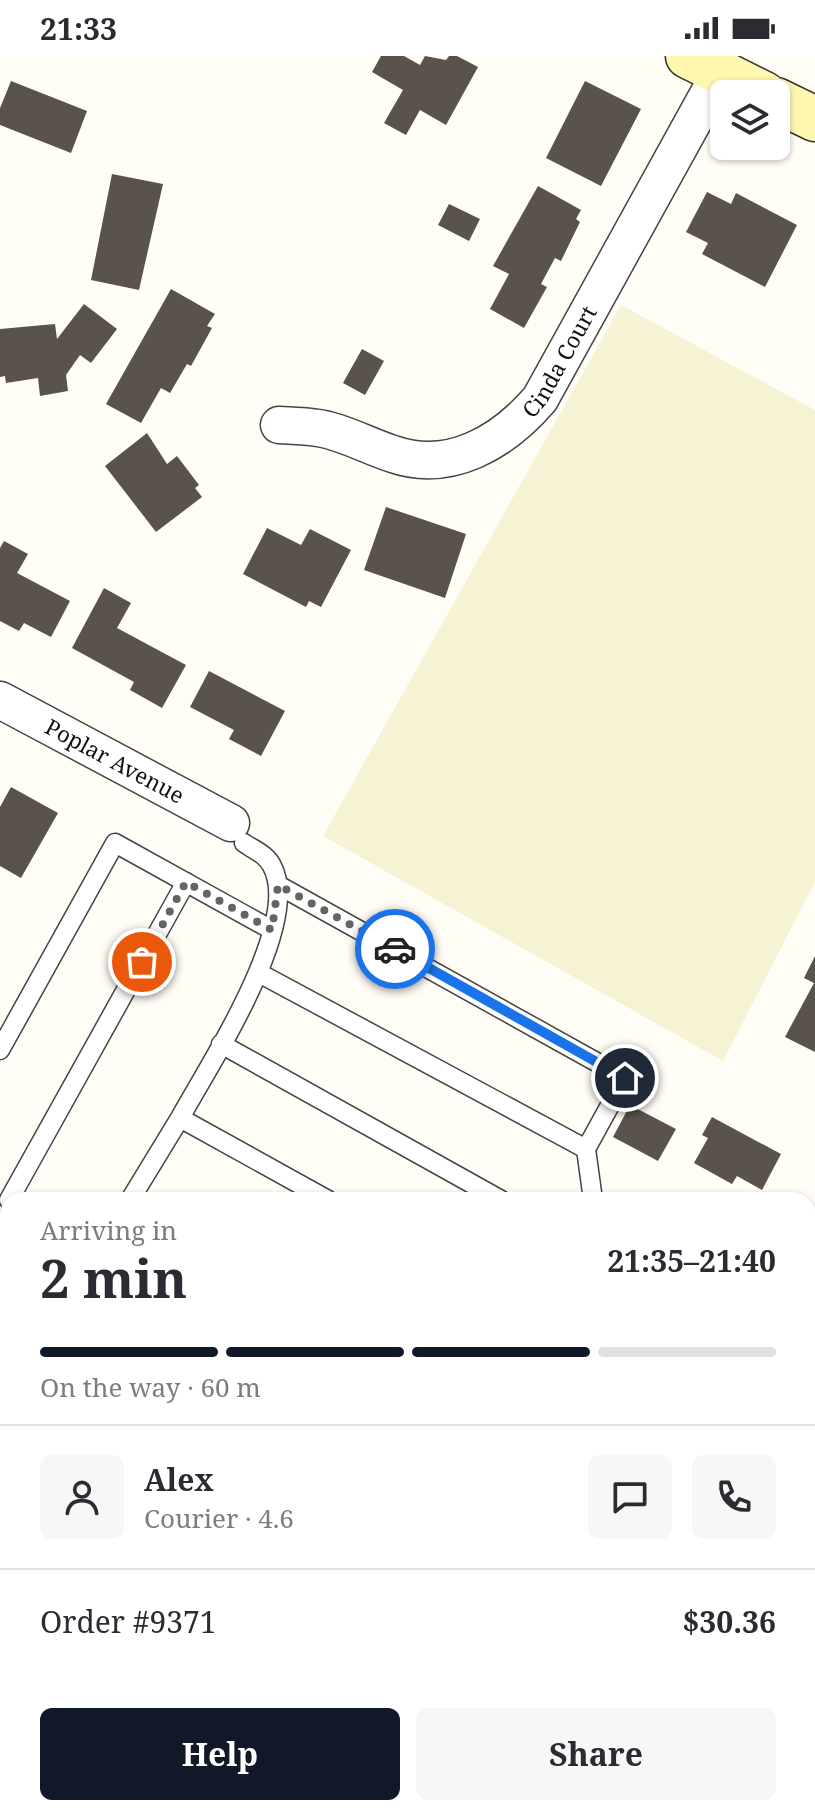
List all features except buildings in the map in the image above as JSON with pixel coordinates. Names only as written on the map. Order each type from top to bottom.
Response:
[{"type":"main road","points":[[704,64],[736,80]]},
{"type":"main road","points":[[790,107],[815,119]]},
{"type":"street","name":"Cinda Court","points":[[279,425],[327,429],[393,454],[427,461],[479,450],[509,431],[540,399],[704,64]]},
{"type":"street","name":"Poplar Avenue","points":[[0,700],[237,833]]},
{"type":"lane","points":[[135,1192],[180,1118],[259,973],[272,930],[278,885],[272,866],[237,833]]},
{"type":"lane","points":[[0,1050],[115,843],[272,930]]},
{"type":"lane","points":[[14,1192],[186,882]]},
{"type":"lane","points":[[278,885],[625,1078],[586,1149],[592,1192]]},
{"type":"lane","points":[[259,973],[586,1149]]},
{"type":"lane","points":[[221,1044],[487,1192]]},
{"type":"lane","points":[[180,1118],[314,1192]]},
{"type":"shaded area","points":[[621,305],[815,410],[815,882],[723,1061],[323,836]]},
{"type":"way so far","points":[[142,962],[186,882],[272,930],[278,885],[395,949]]},
{"type":"route","points":[[395,949],[625,1078]]}]
